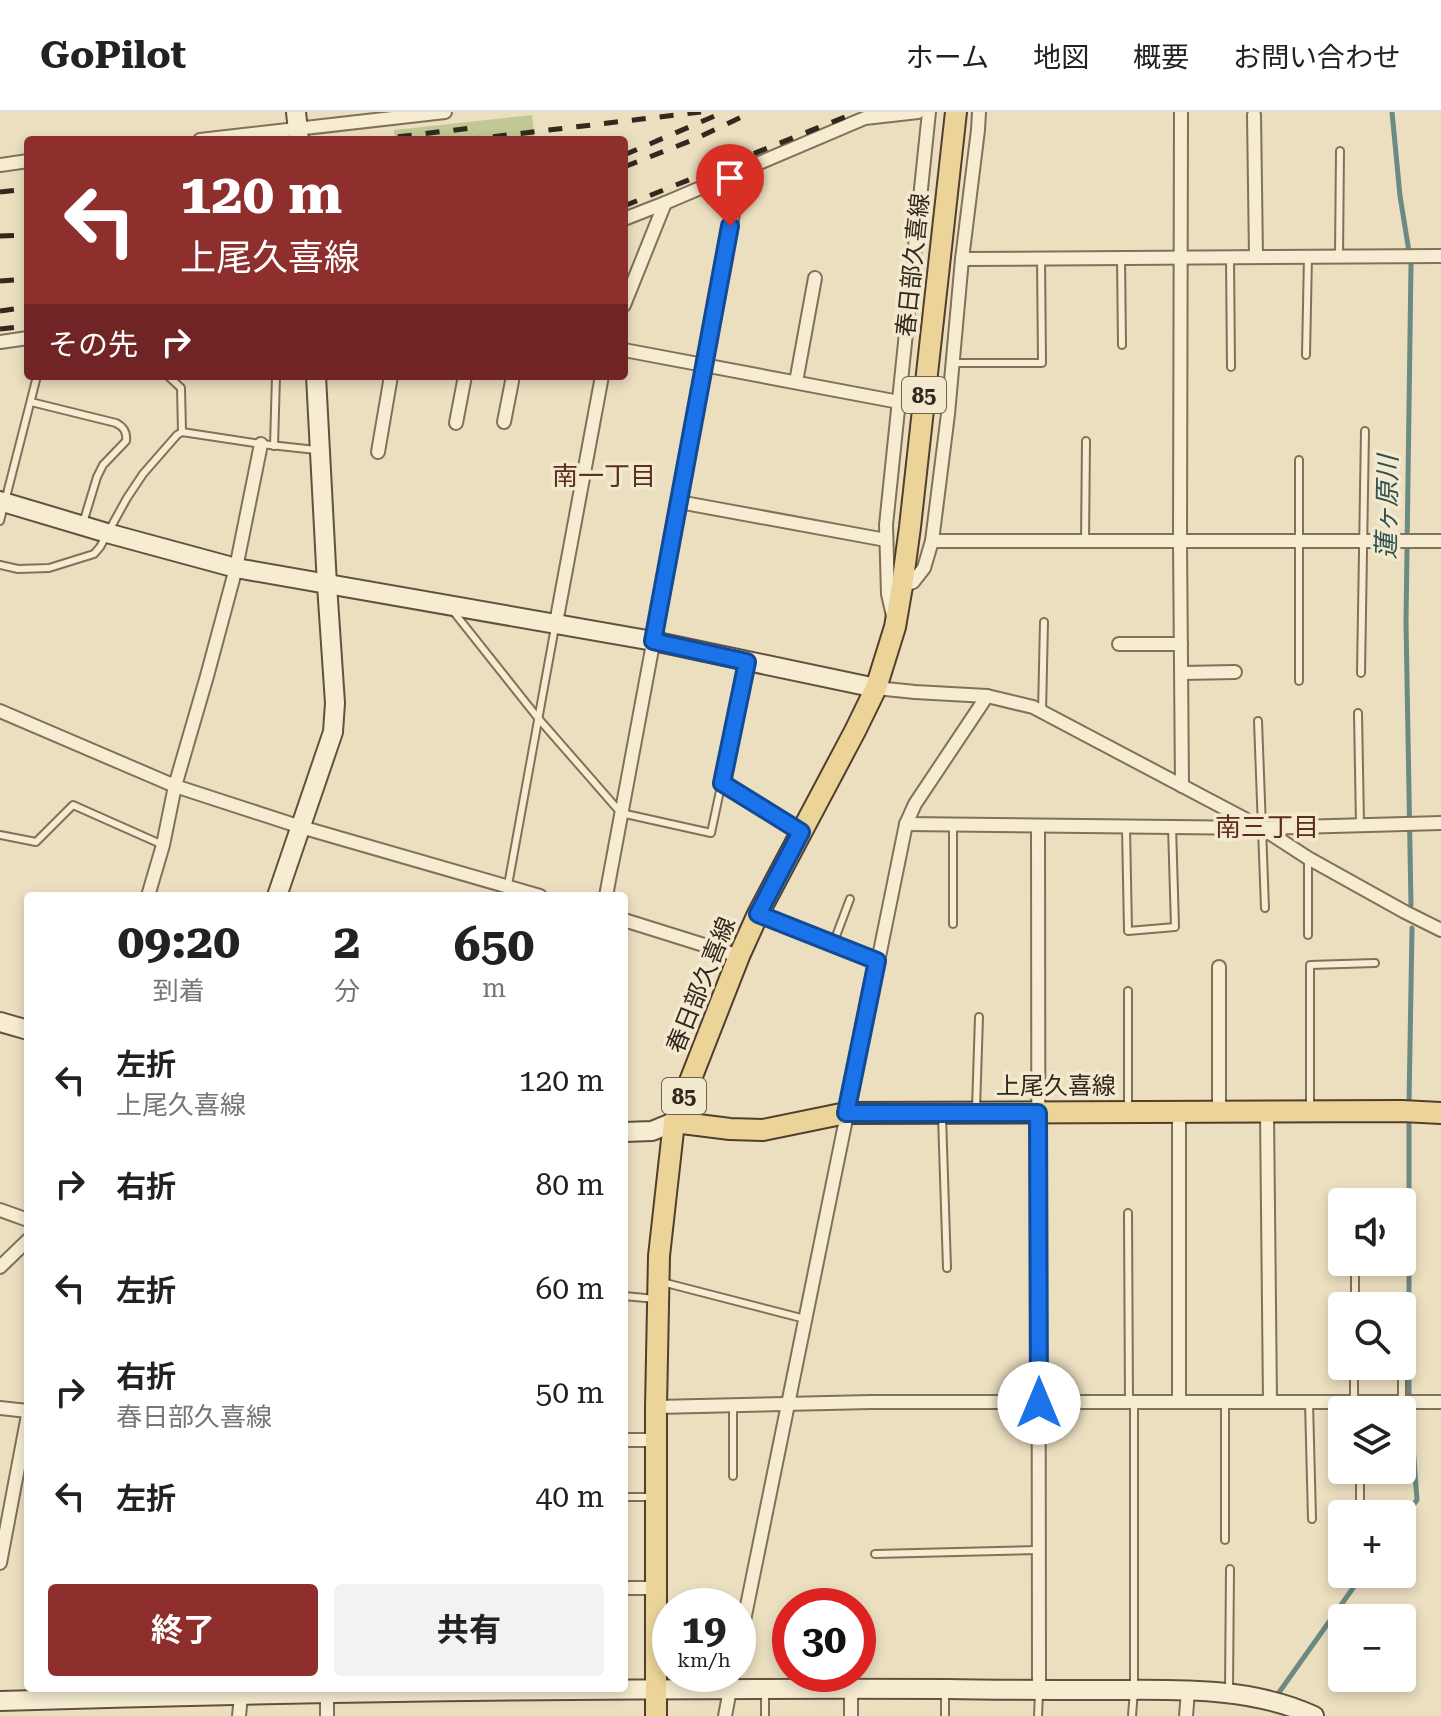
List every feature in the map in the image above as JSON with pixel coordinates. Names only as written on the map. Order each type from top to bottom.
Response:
[{"type":"main road","name":"春日部久喜線","points":[[656,1588],[659,1256],[674,1122],[739,956],[876,688],[895,627],[956,112]]},
{"type":"main road","name":"上尾久喜線","points":[[674,1122],[763,1130],[846,1113],[1441,1113]]},
{"type":"main road","name":"春日部久喜線","points":[[656,1692],[656,1716]]},
{"type":"street","points":[[230,136],[445,112]]},
{"type":"street","points":[[628,217],[865,118],[918,112]]},
{"type":"street","points":[[895,627],[888,594],[886,540],[929,112]]},
{"type":"street","points":[[902,586],[913,582],[924,568],[932,541],[979,112]]},
{"type":"street","points":[[1181,112],[1182,786]]},
{"type":"street","points":[[1254,115],[1256,256]]},
{"type":"street","points":[[0,165],[24,162]]},
{"type":"street","points":[[607,892],[741,171]]},
{"type":"street","points":[[628,295],[665,203]]},
{"type":"street","points":[[962,259],[1441,256]]},
{"type":"street","points":[[796,382],[815,278]]},
{"type":"street","points":[[0,342],[24,339]]},
{"type":"street","points":[[628,351],[899,402]]},
{"type":"street","points":[[278,892],[333,732],[335,703],[316,380]]},
{"type":"street","points":[[378,452],[390,380]]},
{"type":"street","points":[[456,423],[464,380]]},
{"type":"street","points":[[504,422],[512,380]]},
{"type":"street","points":[[556,623],[601,380]]},
{"type":"street","points":[[149,892],[175,786],[236,568],[261,444]]},
{"type":"street","points":[[2,501],[236,568],[653,641],[876,688],[998,697],[1033,707],[1262,828],[1308,858],[1441,930]]},
{"type":"street","points":[[679,502],[886,540]]},
{"type":"street","points":[[932,541],[1441,541]]},
{"type":"street","points":[[1119,644],[1181,644]]},
{"type":"street","points":[[1182,673],[1235,672]]},
{"type":"street","points":[[751,1588],[906,824],[915,804],[987,696]]},
{"type":"street","points":[[0,711],[175,786],[506,891]]},
{"type":"street","points":[[906,824],[1262,828],[1441,823]]},
{"type":"street","points":[[1038,827],[1039,1690]]},
{"type":"street","points":[[628,921],[739,956]]},
{"type":"street","points":[[1219,967],[1219,1112]]},
{"type":"street","points":[[0,1022],[24,1029]]},
{"type":"street","points":[[1179,1112],[1179,1401]]},
{"type":"street","points":[[1267,1112],[1270,1402]]},
{"type":"street","points":[[628,1132],[652,1131],[674,1122]]},
{"type":"street","points":[[0,1210],[24,1219]]},
{"type":"street","points":[[0,1267],[24,1244]]},
{"type":"street","points":[[656,1407],[1179,1401],[1328,1403]]},
{"type":"street","points":[[1416,1402],[1441,1402]]},
{"type":"street","points":[[0,1408],[24,1412]]},
{"type":"street","points":[[0,1563],[24,1434]]},
{"type":"street","points":[[628,1440],[656,1440]]},
{"type":"street","points":[[628,1588],[652,1588]]},
{"type":"street","points":[[876,1685],[944,1689],[1229,1693],[1314,1716]]},
{"type":"street","points":[[756,1686],[772,1688]]},
{"type":"street","points":[[628,1689],[652,1689]]},
{"type":"street","points":[[1186,1716],[1188,1691]]},
{"type":"street","points":[[0,1701],[310,1692]]},
{"type":"street","points":[[327,1692],[327,1716]]},
{"type":"street","points":[[725,1716],[730,1692]]},
{"type":"street","points":[[846,1692],[851,1716]]},
{"type":"street","points":[[239,1716],[241,1696]]},
{"type":"lane","points":[[1339,256],[1340,151]]},
{"type":"lane","points":[[1230,256],[1231,367]]},
{"type":"lane","points":[[1306,355],[1308,256]]},
{"type":"lane","points":[[952,363],[1042,363],[1041,257]]},
{"type":"lane","points":[[1121,257],[1122,345]]},
{"type":"lane","points":[[0,521],[2,501],[36,380]]},
{"type":"lane","points":[[172,380],[181,388],[182,432]]},
{"type":"lane","points":[[274,446],[276,380]]},
{"type":"lane","points":[[31,402],[116,423],[125,431],[126,441],[103,465],[97,477],[82,526]]},
{"type":"lane","points":[[1361,673],[1365,431]]},
{"type":"lane","points":[[0,565],[18,569],[49,568],[94,554],[143,474],[182,432],[319,450]]},
{"type":"lane","points":[[1085,542],[1086,441]]},
{"type":"lane","points":[[1299,460],[1299,681]]},
{"type":"lane","points":[[448,605],[538,718],[621,813],[711,833],[747,662]]},
{"type":"lane","points":[[1042,712],[1044,622]]},
{"type":"lane","points":[[506,891],[556,623]]},
{"type":"lane","points":[[1358,713],[1360,824]]},
{"type":"lane","points":[[1258,721],[1265,908]]},
{"type":"lane","points":[[722,783],[801,832]]},
{"type":"lane","points":[[0,835],[36,842],[73,805],[163,845]]},
{"type":"lane","points":[[953,825],[953,924]]},
{"type":"lane","points":[[1126,827],[1128,931],[1175,927],[1172,826]]},
{"type":"lane","points":[[1308,858],[1308,935]]},
{"type":"lane","points":[[833,944],[850,899]]},
{"type":"lane","points":[[758,914],[877,961]]},
{"type":"lane","points":[[1310,1111],[1310,965],[1375,963]]},
{"type":"lane","points":[[1128,991],[1128,1112]]},
{"type":"lane","points":[[976,1113],[979,1017]]},
{"type":"lane","points":[[942,1113],[947,1268]]},
{"type":"lane","points":[[1128,1213],[1132,1716]]},
{"type":"lane","points":[[628,1295],[658,1290],[805,1319]]},
{"type":"lane","points":[[1225,1402],[1225,1540]]},
{"type":"lane","points":[[1309,1402],[1312,1519]]},
{"type":"lane","points":[[733,1405],[733,1476]]},
{"type":"lane","points":[[628,1497],[656,1497]]},
{"type":"lane","points":[[875,1554],[1038,1550]]},
{"type":"lane","points":[[1229,1693],[1230,1569]]},
{"type":"lane","points":[[765,1688],[765,1716]]},
{"type":"lane","points":[[944,1689],[945,1716]]},
{"type":"lane","points":[[1038,1716],[1039,1690]]},
{"type":"green space","points":[[532,115],[535,136],[395,136],[394,130]]},
{"type":"waterway","name":"蓮ヶ原川","points":[[1392,112],[1400,196],[1411,264],[1406,622],[1411,905]]},
{"type":"waterway","name":"蓮ヶ原川","points":[[1409,1104],[1412,928]]},
{"type":"waterway","name":"蓮ヶ原川","points":[[1409,1114],[1409,1392],[1416,1501]]},
{"type":"waterway","name":"蓮ヶ原川","points":[[1275,1698],[1353,1588]]},
{"type":"railway","points":[[499,136],[701,112]]},
{"type":"railway","points":[[628,153],[724,112]]},
{"type":"railway","points":[[628,165],[752,112]]},
{"type":"railway","points":[[628,204],[857,112]]},
{"type":"railway","points":[[404,136],[481,127]]},
{"type":"railway","points":[[0,192],[24,189]]},
{"type":"railway","points":[[0,236],[24,235]]},
{"type":"railway","points":[[0,281],[24,279]]},
{"type":"railway","points":[[0,311],[24,308]]},
{"type":"railway","points":[[0,329],[24,326]]},
{"type":"district","name":"南一丁目","points":[[604,476]]},
{"type":"district","name":"南三丁目","points":[[1267,827]]},
{"type":"route","points":[[730,226],[653,641],[747,662],[722,783],[801,832],[758,914],[877,961],[846,1113],[1038,1113],[1039,1403]]}]
